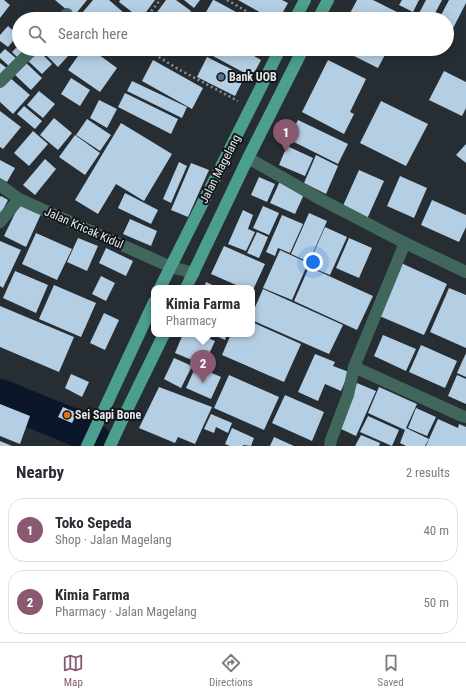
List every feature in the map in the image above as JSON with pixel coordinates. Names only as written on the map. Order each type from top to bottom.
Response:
[{"type":"main road","points":[[299,12],[305,0]]},
{"type":"main road","points":[[322,12],[328,0]]},
{"type":"main road","name":"Jalan Magelang","points":[[161,285],[276,56]]},
{"type":"main road","name":"Jalan Magelang","points":[[188,285],[248,158],[299,56]]},
{"type":"main road","points":[[87,446],[151,308]]},
{"type":"main road","points":[[110,446],[163,337]]},
{"type":"street","points":[[0,82],[26,56]]},
{"type":"street","points":[[248,158],[405,243],[466,272]]},
{"type":"street","name":"Jalan Kricak Kidul","points":[[0,185],[19,199],[170,267],[194,273]]},
{"type":"street","points":[[0,222],[19,199]]},
{"type":"street","points":[[330,446],[348,395],[354,367],[405,243]]},
{"type":"street","points":[[354,367],[460,416],[466,417]]},
{"type":"path","points":[[151,12],[160,0]]},
{"type":"path","points":[[227,0],[248,12]]},
{"type":"path","points":[[157,56],[178,69],[251,107]]},
{"type":"building","points":[[0,0],[4,0],[10,5],[0,18]]},
{"type":"building","points":[[55,0],[87,0],[77,12],[69,12]]},
{"type":"building","points":[[93,0],[109,0],[123,12],[83,12]]},
{"type":"building","points":[[120,0],[155,0],[146,12],[132,12],[119,2]]},
{"type":"building","points":[[166,0],[176,0],[191,11],[190,12],[157,12]]},
{"type":"building","points":[[184,0],[200,0],[194,8]]},
{"type":"building","points":[[214,0],[236,12],[206,12]]},
{"type":"building","points":[[238,0],[282,0],[288,3],[283,12],[259,12]]},
{"type":"building","points":[[357,0],[373,0],[397,12],[351,12]]},
{"type":"building","points":[[402,0],[419,0],[413,12],[399,5]]},
{"type":"building","points":[[426,0],[442,0],[436,12],[420,12]]},
{"type":"building","points":[[449,0],[466,0],[466,3],[454,26],[454,12],[443,12]]},
{"type":"building","points":[[8,26],[12,30],[12,42],[8,47],[0,41],[0,35]]},
{"type":"building","points":[[5,49],[17,59],[10,67],[0,58],[0,54]]},
{"type":"building","points":[[28,56],[44,56],[52,64],[42,74],[25,58]]},
{"type":"building","points":[[47,56],[68,56],[58,67]]},
{"type":"building","points":[[78,56],[101,56],[117,68],[100,92],[68,70]]},
{"type":"building","points":[[213,56],[254,56],[261,60],[252,77]]},
{"type":"building","points":[[354,56],[384,56],[378,68]]},
{"type":"building","name":"Bank UOB","points":[[207,57],[245,76],[235,96],[197,77]]},
{"type":"building","points":[[153,60],[203,88],[192,109],[142,81]]},
{"type":"building","points":[[328,60],[366,79],[350,112],[354,114],[344,134],[302,112]]},
{"type":"building","points":[[24,61],[42,78],[31,90],[13,73]]},
{"type":"building","points":[[0,63],[8,69],[0,79]]},
{"type":"building","points":[[444,71],[466,82],[466,108],[462,116],[429,100]]},
{"type":"building","points":[[9,77],[30,95],[13,114],[0,102],[0,87]]},
{"type":"building","points":[[71,78],[90,90],[80,106],[61,94]]},
{"type":"building","points":[[132,81],[187,107],[182,118],[127,91]]},
{"type":"building","points":[[39,91],[55,104],[43,118],[27,105]]},
{"type":"building","points":[[125,93],[178,119],[171,134],[118,107]]},
{"type":"building","points":[[99,100],[117,109],[107,128],[90,118]]},
{"type":"building","points":[[381,101],[428,124],[406,166],[360,143]]},
{"type":"building","points":[[24,106],[42,121],[35,129],[17,114]]},
{"type":"building","points":[[0,111],[21,127],[3,149],[0,147]]},
{"type":"building","points":[[54,118],[72,133],[58,150],[40,135]]},
{"type":"building","points":[[87,119],[111,135],[100,151],[76,135]]},
{"type":"building","points":[[298,120],[348,144],[338,164],[288,139]]},
{"type":"building","points":[[121,123],[172,154],[144,201],[116,184],[98,214],[75,200]]},
{"type":"building","points":[[33,131],[48,144],[29,166],[14,153]]},
{"type":"building","points":[[75,135],[100,153],[85,175],[59,157]]},
{"type":"building","points":[[466,144],[466,163],[456,155]]},
{"type":"building","points":[[287,146],[313,158],[305,176],[279,165]]},
{"type":"building","points":[[316,155],[338,166],[326,194],[304,183]]},
{"type":"building","points":[[45,159],[56,169],[35,195],[23,185]]},
{"type":"building","points":[[0,160],[15,168],[7,182],[0,178]]},
{"type":"building","points":[[179,162],[187,166],[171,203],[163,199]]},
{"type":"building","points":[[191,163],[209,170],[188,217],[171,210]]},
{"type":"building","points":[[359,170],[384,181],[367,219],[342,208]]},
{"type":"building","points":[[400,176],[427,188],[414,218],[387,206]]},
{"type":"building","points":[[259,177],[275,184],[267,202],[251,195]]},
{"type":"building","points":[[280,181],[305,192],[295,214],[270,203]]},
{"type":"building","points":[[125,193],[158,210],[151,224],[118,208]]},
{"type":"building","points":[[1,196],[8,200],[0,215],[0,197]]},
{"type":"building","points":[[432,200],[466,215],[466,227],[459,242],[421,225]]},
{"type":"building","points":[[20,203],[41,214],[26,247],[4,236]]},
{"type":"building","points":[[263,206],[279,213],[269,235],[253,228]]},
{"type":"building","points":[[243,210],[253,215],[248,229],[255,232],[246,251],[228,244]]},
{"type":"building","points":[[309,213],[327,221],[309,262],[291,254]]},
{"type":"building","points":[[282,215],[303,224],[290,253],[278,248],[275,256],[266,252]]},
{"type":"building","points":[[130,219],[157,231],[151,246],[123,234]]},
{"type":"building","points":[[325,227],[347,237],[330,275],[308,266]]},
{"type":"building","points":[[257,232],[268,237],[259,258],[247,253]]},
{"type":"building","points":[[36,233],[72,249],[57,280],[22,264]]},
{"type":"building","points":[[78,238],[98,246],[87,271],[67,262]]},
{"type":"building","points":[[349,238],[372,248],[359,278],[336,268]]},
{"type":"building","points":[[0,241],[21,250],[3,288],[0,286]]},
{"type":"building","points":[[224,246],[265,264],[255,286],[236,285],[211,274]]},
{"type":"building","points":[[106,248],[133,261],[126,276],[99,263]]},
{"type":"building","points":[[280,250],[308,263],[292,300],[263,288]]},
{"type":"building","points":[[401,263],[447,284],[424,335],[377,315]]},
{"type":"building","points":[[309,267],[373,296],[357,330],[294,301]]},
{"type":"building","points":[[15,271],[48,285],[36,313],[3,298]]},
{"type":"building","points":[[101,276],[115,283],[106,301],[92,294]]},
{"type":"building","points":[[206,282],[212,285],[205,285]]},
{"type":"building","points":[[54,285],[96,303],[81,337],[39,319]]},
{"type":"building","points":[[449,288],[466,295],[466,348],[430,332]]},
{"type":"building","points":[[263,289],[343,325],[329,354],[255,321],[255,307]]},
{"type":"building","points":[[0,306],[74,337],[59,372],[0,347]]},
{"type":"building","points":[[104,313],[119,320],[105,350],[90,343]]},
{"type":"building","points":[[255,323],[301,344],[284,382],[222,355],[230,337],[255,337]]},
{"type":"building","points":[[383,335],[416,349],[406,371],[374,356]]},
{"type":"building","points":[[182,337],[205,337],[215,341],[204,365],[175,353]]},
{"type":"building","points":[[218,337],[226,337],[225,340]]},
{"type":"building","points":[[421,345],[457,361],[445,388],[409,372]]},
{"type":"building","points":[[466,353],[466,377],[457,373]]},
{"type":"building","points":[[315,354],[335,362],[333,366],[349,372],[341,391],[325,384],[318,401],[298,392]]},
{"type":"building","points":[[174,358],[192,366],[181,388],[164,379]]},
{"type":"building","points":[[196,366],[221,377],[211,399],[186,388]]},
{"type":"building","points":[[71,374],[89,382],[82,397],[65,388]]},
{"type":"building","points":[[229,375],[279,397],[264,430],[214,408]]},
{"type":"building","points":[[457,375],[466,379],[466,404],[448,396]]},
{"type":"building","points":[[357,383],[376,391],[356,436],[339,428]]},
{"type":"building","points":[[159,387],[212,407],[195,444],[178,437],[175,443],[139,428]]},
{"type":"building","points":[[379,387],[417,404],[406,428],[429,439],[425,446],[406,446],[400,443],[405,430],[368,413]]},
{"type":"building","points":[[285,395],[324,412],[312,441],[272,423]]},
{"type":"building","points":[[0,404],[30,416],[20,444],[0,436]]},
{"type":"building","name":"Sei Sapi Bone","points":[[63,407],[77,413],[72,423],[58,417]]},
{"type":"building","points":[[416,408],[436,417],[427,436],[408,428]]},
{"type":"building","points":[[211,414],[232,423],[228,433],[216,427],[214,433],[204,429]]},
{"type":"building","points":[[368,416],[399,430],[392,446],[360,432]]},
{"type":"building","points":[[438,419],[458,428],[459,424],[466,427],[466,446],[426,446]]},
{"type":"building","points":[[232,428],[254,438],[251,446],[230,446],[225,444]]},
{"type":"building","points":[[361,435],[380,443],[379,446],[355,446]]},
{"type":"building","points":[[274,437],[294,446],[270,446]]},
{"type":"building","points":[[0,441],[12,446],[0,446]]},
{"type":"waterway","points":[[0,397],[79,429],[98,446]]},
{"type":"place","name":"Bank UOB","points":[[221,77]]},
{"type":"place","name":"Toko Sepeda","points":[[286,152]]},
{"type":"place","name":"Kimia Farma","points":[[203,383]]},
{"type":"place","name":"Sei Sapi Bone","points":[[67,415]]}]
